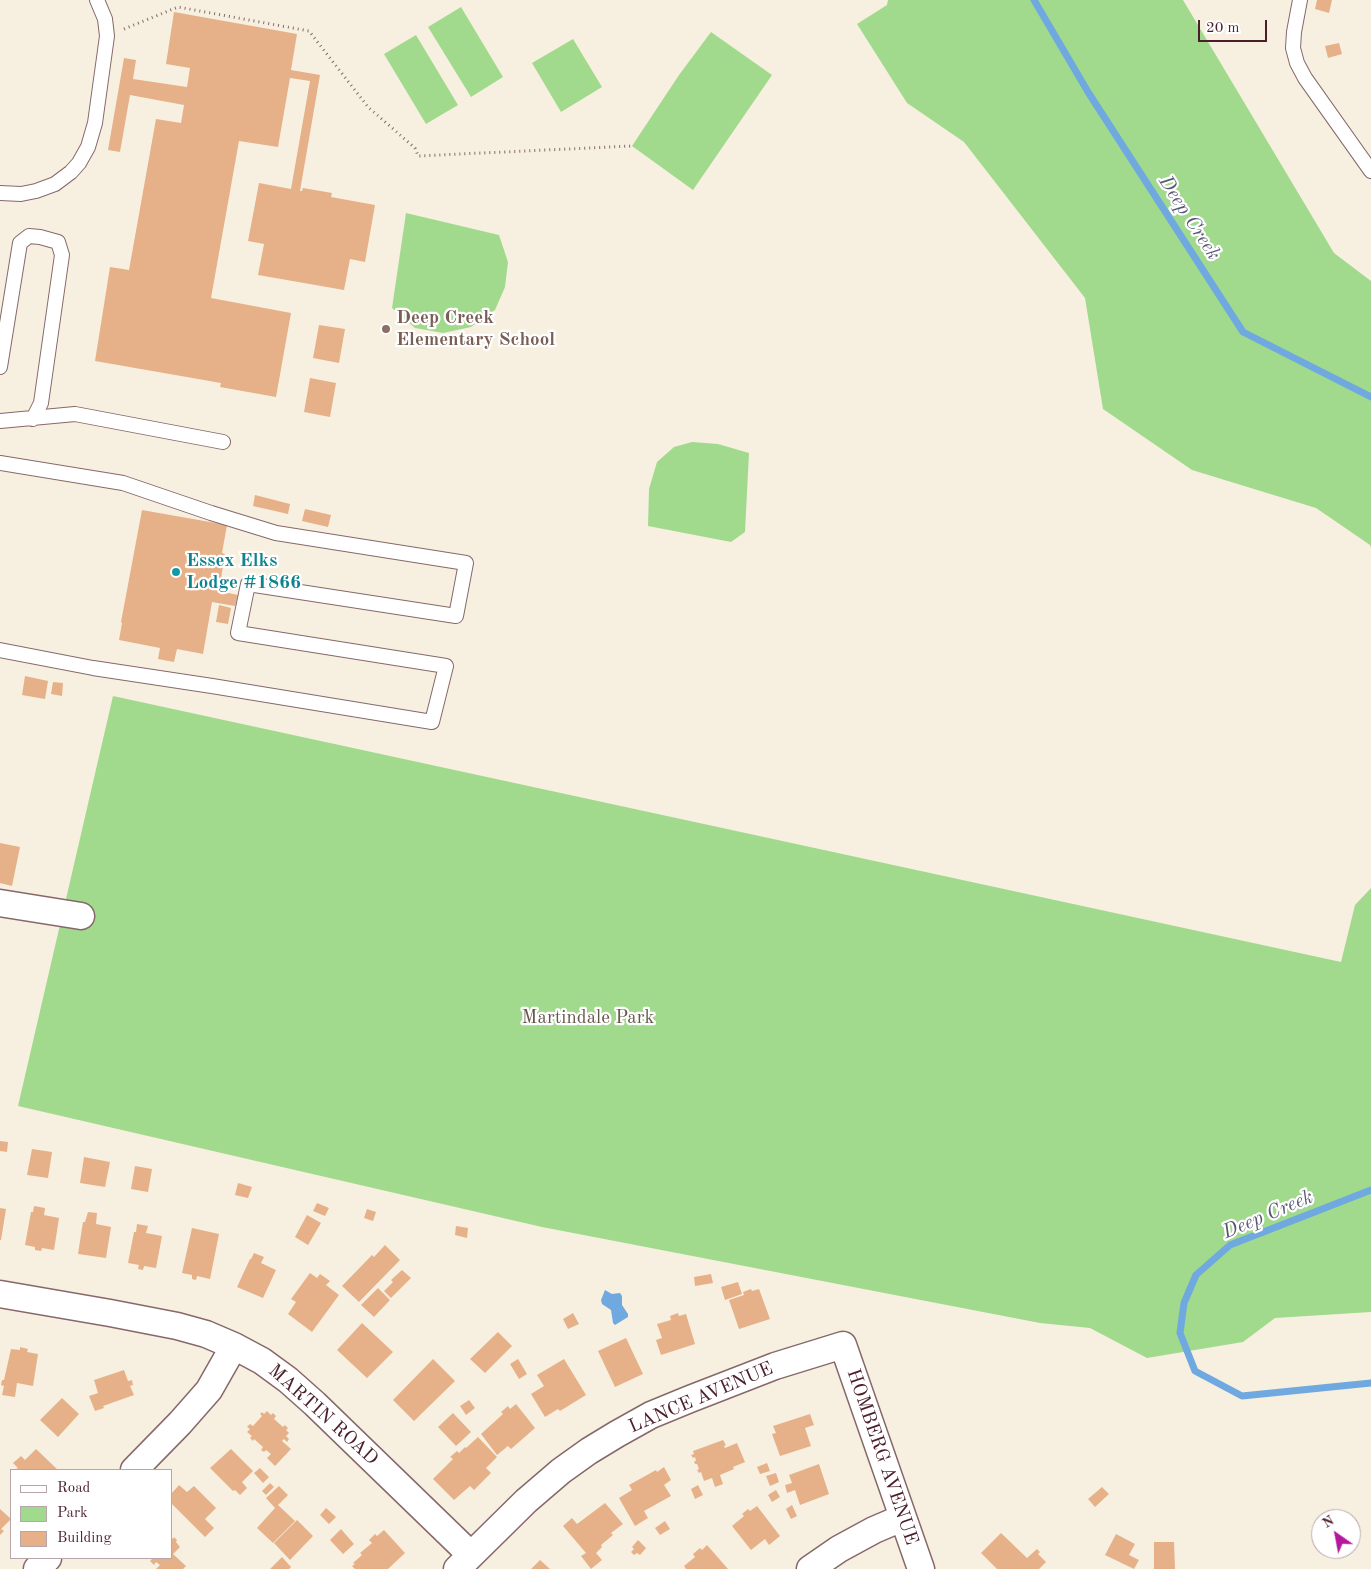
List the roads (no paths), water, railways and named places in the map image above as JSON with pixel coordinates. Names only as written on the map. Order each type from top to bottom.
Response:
[{"type":"street","points":[[0,903],[81,916]]},
{"type":"street","name":"MARTIN ROAD","points":[[0,1294],[177,1326],[206,1334],[262,1361],[316,1404],[464,1562]]},
{"type":"street","name":"HOMBERG AVENUE","points":[[844,1345],[921,1569]]},
{"type":"street","name":"LANCE AVENUE","points":[[464,1562],[526,1501],[561,1472],[589,1451],[651,1414],[775,1366],[844,1345]]},
{"type":"street","points":[[135,1469],[209,1390],[234,1346]]},
{"type":"street","points":[[810,1569],[839,1549],[874,1530],[902,1518]]},
{"type":"street","points":[[37,1569],[47,1559]]},
{"type":"lane","points":[[0,193],[21,194],[55,184],[71,172],[79,163],[88,147],[96,123],[107,36],[105,18],[97,0]]},
{"type":"lane","points":[[1300,0],[1293,48],[1297,63],[1305,78],[1371,171]]},
{"type":"lane","points":[[0,367],[20,243],[28,236],[58,242],[62,255],[41,403],[33,418]]},
{"type":"lane","points":[[0,421],[75,414],[222,442]]},
{"type":"lane","points":[[0,463],[123,483],[211,513],[276,532],[466,563],[456,616],[248,584],[238,633],[446,666],[432,722],[93,668],[0,650]]},
{"type":"water","points":[[605,1290],[612,1294],[620,1293],[622,1305],[628,1314],[628,1317],[615,1325],[611,1310],[602,1304],[601,1300]]},
{"type":"waterway","name":"Deep Creek","points":[[1034,0],[1088,92],[1243,332],[1371,397]]},
{"type":"waterway","name":"Deep Creek","points":[[1371,1190],[1230,1245],[1196,1275],[1184,1303],[1180,1333],[1195,1371],[1242,1396],[1371,1383]]},
{"type":"place","name":"Deep Creek Elementary School","points":[[386,329]]},
{"type":"place","name":"Essex Elks Lodge #1866","points":[[176,572]]},
{"type":"park label","name":"Martindale Park","points":[[588,1018]]}]
